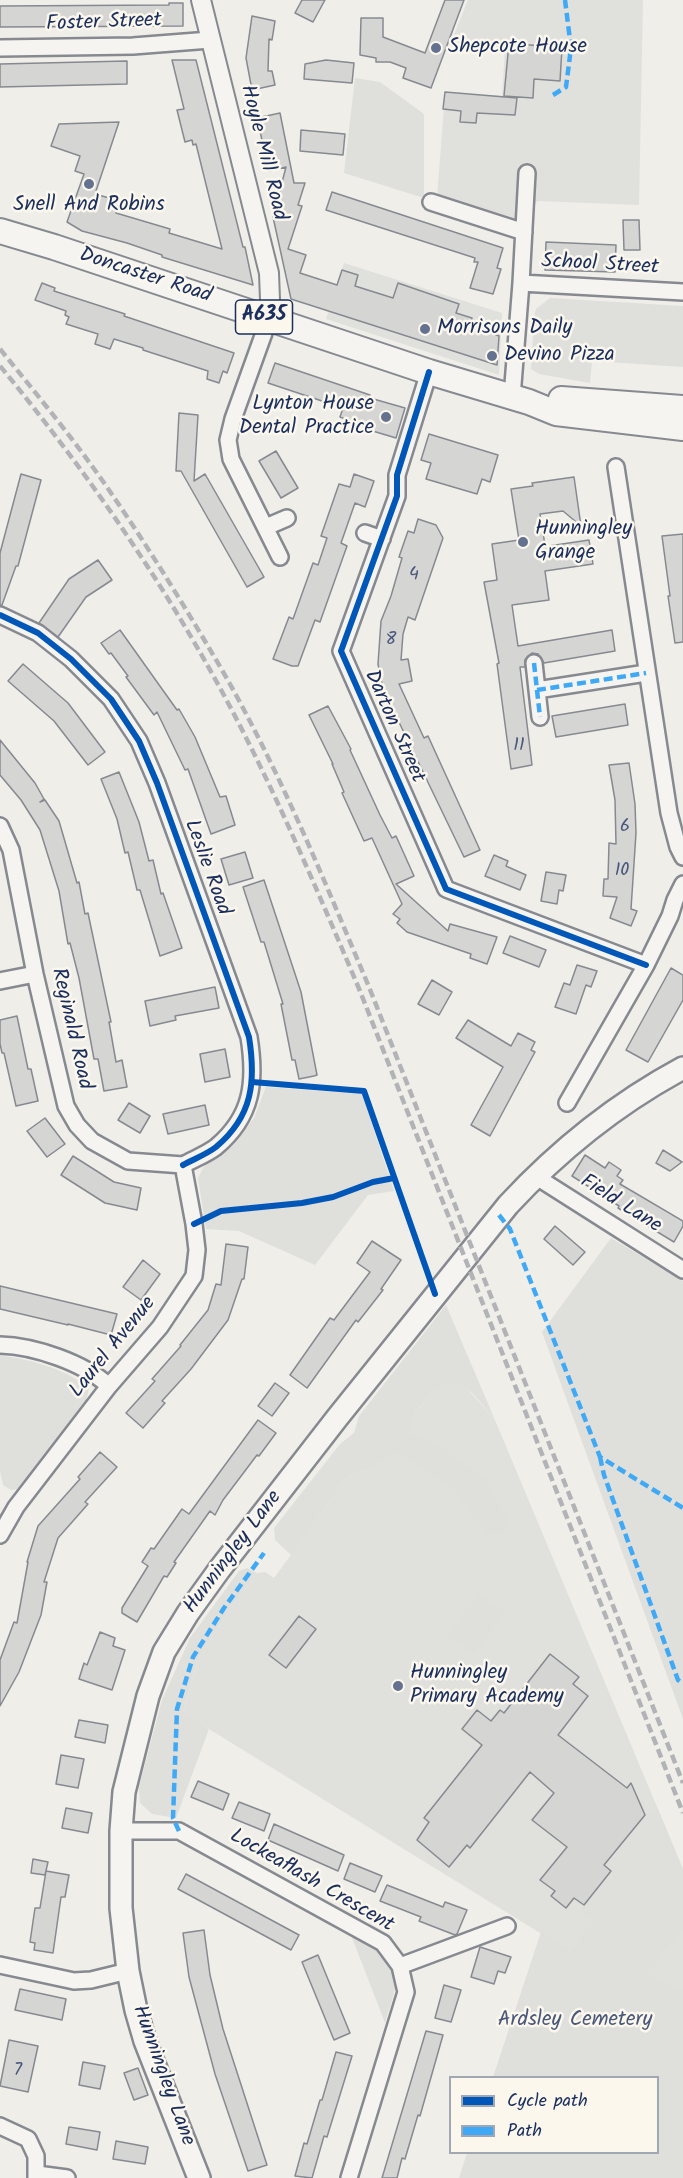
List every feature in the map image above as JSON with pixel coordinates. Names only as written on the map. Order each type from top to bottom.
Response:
[{"type":"highway","name":"Doncaster Road","points":[[0,231],[556,412],[610,421],[683,428]]},
{"type":"highway","name":"Doncaster Road","points":[[520,399],[559,399],[683,408]]},
{"type":"main road","name":"Hunningley Lane","points":[[199,2178],[145,2041],[136,2010],[128,1971],[121,1908],[121,1831],[124,1792],[148,1696],[164,1652],[188,1613],[259,1518],[508,1205],[535,1176],[580,1135],[631,1098],[683,1068]]},
{"type":"street","name":"Hoyle Mill Road","points":[[201,0],[268,273],[270,300],[268,319]]},
{"type":"street","name":"Foster Street","points":[[0,48],[134,46],[210,40]]},
{"type":"street","points":[[521,283],[527,173]]},
{"type":"street","points":[[431,202],[524,232]]},
{"type":"street","name":"School Street","points":[[520,399],[521,283],[683,292]]},
{"type":"street","points":[[268,319],[233,419],[228,440],[231,459],[280,557]]},
{"type":"street","name":"Darton Street","points":[[429,372],[397,475],[397,496],[341,651],[446,889],[646,965]]},
{"type":"street","points":[[616,467],[669,813],[683,857]]},
{"type":"street","points":[[266,527],[287,518]]},
{"type":"street","points":[[365,533],[382,539]]},
{"type":"street","name":"Leslie Road","points":[[0,615],[38,633],[71,659],[111,699],[139,741],[158,783],[249,1037],[253,1061],[252,1082],[249,1102],[240,1121],[216,1148],[183,1165]]},
{"type":"street","points":[[534,663],[540,717]]},
{"type":"street","points":[[537,690],[646,673]]},
{"type":"street","name":"Reginald Road","points":[[0,826],[11,850],[35,974],[66,1106],[76,1125],[92,1141],[128,1161],[183,1165]]},
{"type":"street","points":[[567,1103],[646,965],[683,884]]},
{"type":"street","points":[[0,981],[35,974]]},
{"type":"street","name":"Laurel Avenue","points":[[0,1535],[16,1507],[110,1386],[160,1327],[194,1276],[197,1250],[183,1165]]},
{"type":"street","name":"Field Lane","points":[[535,1176],[683,1270]]},
{"type":"street","points":[[0,1345],[16,1345],[58,1357],[99,1377],[110,1386]]},
{"type":"street","name":"Lockeaflash Crescent","points":[[121,1831],[179,1831],[383,1943],[400,1966],[406,1992],[349,2178]]},
{"type":"street","points":[[400,1966],[507,1926]]},
{"type":"street","points":[[0,1966],[74,1981],[91,1980],[128,1971]]},
{"type":"street","points":[[0,2126],[28,2139],[36,2156],[37,2176],[67,2178]]},
{"type":"shaded area","points":[[468,0],[643,0],[639,205],[538,201],[514,221],[437,198],[445,92],[502,96],[505,50],[450,45]]},
{"type":"shaded area","points":[[344,263],[502,313],[499,375],[326,319]]},
{"type":"shaded area","name":"Hunningley Primary Academy","points":[[452,1381],[465,1386],[495,1420],[683,1869],[683,2021],[183,1713],[198,1659],[257,1573],[265,1572],[274,1578],[349,1475],[366,1470],[439,1385]]},
{"type":"green space","points":[[355,78],[380,82],[424,114],[424,198],[344,173]]},
{"type":"green space","points":[[550,298],[683,306],[683,367],[592,361],[590,383],[539,374],[531,369],[534,317],[536,309]]},
{"type":"green space","points":[[266,1087],[362,1094],[394,1191],[368,1195],[315,1265],[239,1231],[206,1229],[198,1178],[206,1162],[234,1144],[254,1118]]},
{"type":"green space","points":[[611,1238],[683,1281],[683,1719],[542,1332]]},
{"type":"green space","points":[[446,1305],[495,1420],[465,1387],[457,1383],[448,1383],[439,1388],[417,1410],[411,1421],[409,1433],[431,1441],[484,1477],[508,1520],[504,1534],[488,1534],[454,1489],[397,1452],[366,1470],[349,1475],[291,1555],[275,1540],[274,1528],[340,1444],[354,1433],[359,1416]]},
{"type":"green space","points":[[0,1355],[58,1370],[89,1388],[86,1402],[18,1489],[11,1490],[3,1485],[0,1471]]},
{"type":"green space","points":[[247,1568],[257,1573],[198,1659],[183,1712],[209,1729],[176,1818],[152,1814],[140,1803],[139,1787],[162,1700],[190,1638],[239,1571]]},
{"type":"green space","points":[[480,1594],[505,1613],[473,1655],[448,1635]]},
{"type":"green space","name":"Ardsley Cemetery","points":[[658,1809],[683,1869],[683,1934],[682,1930],[646,1974],[683,1990],[683,2178],[459,2178],[467,2154],[659,2154],[659,2076],[493,2076],[541,1932],[570,1950],[594,1922],[580,1910],[611,1871],[604,1865],[637,1824],[633,1820]]},
{"type":"green space","points":[[351,1935],[382,1954],[392,1968],[395,1986],[385,2023]]},
{"type":"building","points":[[302,0],[325,0],[313,22],[295,13]]},
{"type":"building","name":"Shepcote House","points":[[445,0],[464,0],[431,88],[403,78],[406,68],[390,62],[376,62],[376,58],[360,55],[361,18],[383,18],[383,37],[425,53]]},
{"type":"building","points":[[169,3],[183,3],[183,26],[0,27],[0,6],[169,5]]},
{"type":"building","points":[[252,16],[275,21],[272,40],[269,39],[268,71],[272,71],[275,85],[252,90],[246,58]]},
{"type":"building","points":[[509,43],[562,48],[560,81],[534,79],[533,98],[504,96]]},
{"type":"building","points":[[172,60],[196,60],[253,285],[162,257],[162,255],[127,243],[82,231],[67,222],[84,174],[75,171],[80,156],[51,146],[59,124],[119,122],[95,194],[120,201],[116,213],[170,229],[169,233],[222,249],[196,144],[193,145],[192,140],[185,142],[177,110],[184,109]]},
{"type":"building","points":[[326,60],[354,63],[352,83],[304,79],[305,64]]},
{"type":"building","points":[[127,61],[127,84],[0,87],[0,64]]},
{"type":"building","points":[[445,92],[517,98],[515,115],[477,113],[476,123],[460,122],[461,111],[443,109]]},
{"type":"building","points":[[280,113],[294,183],[305,183],[298,205],[302,206],[288,249],[306,255],[300,273],[337,285],[342,270],[358,275],[355,286],[393,298],[398,283],[459,304],[456,313],[472,318],[470,326],[499,336],[497,365],[291,299],[273,217],[286,167],[269,171],[257,118]]},
{"type":"building","points":[[301,130],[345,134],[343,155],[300,151]]},
{"type":"building","points":[[332,192],[503,248],[497,268],[501,269],[493,294],[470,288],[478,262],[474,262],[475,258],[326,210]]},
{"type":"building","points":[[623,220],[639,220],[640,250],[624,250]]},
{"type":"building","points":[[546,242],[616,245],[615,272],[545,270]]},
{"type":"building","points":[[42,283],[55,288],[54,291],[234,353],[227,373],[223,371],[219,383],[207,379],[208,371],[143,350],[143,348],[114,339],[110,349],[95,344],[98,334],[66,324],[69,317],[65,315],[66,311],[35,300]]},
{"type":"building","points":[[275,363],[370,395],[370,398],[405,408],[396,438],[366,429],[367,427],[340,417],[343,408],[268,383]]},
{"type":"building","points":[[179,413],[198,415],[194,481],[205,474],[264,577],[247,587],[181,471],[176,471]]},
{"type":"building","points":[[429,434],[498,455],[490,482],[482,479],[477,494],[426,479],[431,463],[421,460]]},
{"type":"building","points":[[276,451],[298,488],[281,498],[259,461]]},
{"type":"building","points":[[21,474],[41,480],[18,566],[16,566],[2,605],[0,605],[0,553]]},
{"type":"building","points":[[354,474],[374,481],[365,507],[355,503],[341,543],[347,546],[320,622],[315,620],[298,666],[273,659],[289,617],[293,619],[313,563],[318,565],[327,538],[321,536],[339,484],[350,487]]},
{"type":"building","points":[[574,477],[581,526],[563,511],[540,514],[545,545],[542,547],[589,540],[593,564],[545,571],[549,600],[512,605],[518,646],[612,630],[615,651],[544,663],[538,654],[532,653],[528,656],[525,660],[525,667],[520,667],[532,765],[511,769],[497,664],[499,663],[484,582],[497,580],[492,544],[519,540],[511,489],[533,486],[532,483]]},
{"type":"building","points":[[418,519],[436,525],[443,538],[415,620],[408,617],[403,634],[401,660],[408,659],[412,681],[399,684],[424,738],[428,736],[480,850],[464,857],[383,689],[378,664],[381,621],[391,596],[402,558],[399,557],[408,531],[414,533]]},
{"type":"building","points":[[683,534],[683,642],[675,643],[662,536]]},
{"type":"building","points":[[98,560],[112,580],[86,597],[58,637],[39,623],[69,579]]},
{"type":"building","points":[[120,630],[177,710],[179,709],[195,737],[220,797],[226,796],[235,825],[211,834],[188,769],[185,770],[157,712],[154,715],[126,677],[128,676],[101,643]]},
{"type":"building","points":[[23,664],[68,703],[105,752],[88,765],[54,721],[8,681]]},
{"type":"building","points":[[625,704],[628,725],[556,737],[552,716]]},
{"type":"building","points":[[328,706],[351,749],[380,815],[392,838],[396,836],[414,876],[396,884],[448,931],[450,924],[497,937],[487,964],[470,958],[471,954],[407,932],[397,923],[400,919],[393,914],[402,904],[372,838],[364,841],[342,793],[344,792],[333,764],[309,715]]},
{"type":"building","points":[[0,740],[35,783],[44,799],[40,802],[45,800],[59,821],[77,883],[79,882],[85,914],[88,913],[111,1022],[109,1022],[116,1062],[122,1060],[127,1087],[104,1091],[98,1059],[94,1059],[79,978],[70,943],[68,944],[59,891],[40,830],[21,800],[0,775]]},
{"type":"building","points":[[629,763],[635,804],[636,833],[631,909],[637,911],[631,926],[610,918],[617,897],[603,896],[604,879],[608,879],[609,843],[616,844],[615,800],[609,765]]},
{"type":"building","points":[[119,772],[139,822],[149,861],[153,860],[161,894],[163,893],[182,948],[160,956],[140,890],[137,890],[128,852],[125,853],[117,819],[101,779]]},
{"type":"building","points":[[245,852],[253,878],[229,885],[221,859]]},
{"type":"building","points":[[494,855],[508,861],[506,866],[526,875],[520,890],[485,876]]},
{"type":"building","points":[[546,872],[566,875],[563,891],[559,890],[557,904],[541,901]]},
{"type":"building","points":[[264,880],[301,992],[317,1075],[314,1076],[299,1079],[295,1060],[292,1060],[281,1004],[283,1004],[264,942],[261,942],[243,887]]},
{"type":"building","points":[[510,936],[546,950],[539,967],[503,953]]},
{"type":"building","points":[[577,965],[597,971],[591,987],[586,985],[576,1014],[555,1007],[564,983],[570,985]]},
{"type":"building","points":[[671,968],[683,975],[683,1000],[648,1062],[626,1050]]},
{"type":"building","points":[[432,980],[452,992],[439,1015],[418,1004]]},
{"type":"building","points":[[215,987],[219,1008],[175,1016],[176,1020],[150,1026],[145,1001]]},
{"type":"building","points":[[17,1016],[28,1069],[31,1069],[38,1101],[16,1106],[0,1044],[0,1020]]},
{"type":"building","points":[[468,1020],[511,1046],[518,1033],[535,1042],[531,1050],[535,1052],[490,1136],[471,1125],[503,1067],[456,1038]]},
{"type":"building","points":[[225,1049],[230,1077],[205,1082],[200,1054]]},
{"type":"building","points":[[129,1103],[150,1116],[140,1133],[118,1120]]},
{"type":"building","points":[[205,1105],[209,1125],[168,1134],[163,1114]]},
{"type":"building","points":[[45,1118],[65,1144],[47,1157],[27,1131]]},
{"type":"building","points":[[663,1150],[682,1162],[670,1171],[656,1163]]},
{"type":"building","points":[[585,1155],[605,1168],[609,1162],[621,1170],[617,1176],[623,1180],[620,1184],[683,1221],[683,1226],[674,1242],[618,1208],[619,1206],[572,1176]]},
{"type":"building","points":[[73,1156],[114,1182],[141,1188],[137,1210],[105,1203],[61,1175]]},
{"type":"building","points":[[555,1226],[585,1252],[573,1265],[544,1239]]},
{"type":"building","points":[[372,1241],[401,1260],[381,1289],[383,1290],[358,1322],[356,1320],[307,1388],[290,1375],[330,1318],[334,1320],[370,1272],[357,1263]]},
{"type":"building","points":[[226,1244],[248,1247],[244,1279],[242,1279],[228,1320],[191,1369],[162,1401],[165,1403],[143,1428],[126,1413],[155,1381],[152,1379],[208,1310],[216,1284],[221,1285]]},
{"type":"building","points":[[143,1260],[160,1274],[141,1300],[123,1287]]},
{"type":"building","points":[[0,1286],[117,1314],[111,1335],[0,1309]]},
{"type":"building","points":[[275,1383],[289,1393],[272,1416],[258,1406]]},
{"type":"building","points":[[258,1420],[276,1433],[223,1500],[215,1515],[210,1511],[174,1562],[176,1563],[167,1577],[164,1576],[137,1622],[122,1613],[122,1608],[148,1566],[142,1562],[151,1548],[154,1549],[182,1509],[189,1514]]},
{"type":"building","points":[[100,1452],[117,1467],[85,1502],[88,1504],[58,1538],[44,1582],[47,1582],[41,1615],[19,1672],[0,1706],[0,1660],[14,1622],[17,1623],[27,1562],[38,1526],[80,1479],[78,1477]]},
{"type":"building","points":[[299,1616],[316,1629],[286,1668],[269,1655]]},
{"type":"building","points":[[100,1632],[115,1638],[113,1646],[125,1650],[112,1690],[79,1679],[84,1663],[87,1665]]},
{"type":"building","points":[[550,1654],[579,1677],[573,1684],[588,1696],[558,1735],[627,1788],[631,1783],[645,1815],[604,1865],[611,1871],[584,1905],[574,1898],[566,1908],[551,1896],[555,1891],[540,1880],[567,1847],[532,1820],[554,1793],[530,1772],[470,1848],[467,1845],[449,1867],[417,1840],[429,1822],[424,1818],[482,1745],[462,1729],[477,1710],[491,1721],[500,1710],[504,1713]]},
{"type":"building","points":[[79,1720],[108,1725],[105,1743],[75,1737]]},
{"type":"building","points":[[61,1755],[84,1759],[78,1788],[56,1784]]},
{"type":"building","points":[[198,1781],[229,1794],[223,1810],[191,1797]]},
{"type":"building","points":[[239,1802],[270,1814],[264,1831],[232,1818]]},
{"type":"building","points":[[66,1808],[92,1813],[88,1833],[62,1828]]},
{"type":"building","points":[[274,1824],[344,1855],[338,1871],[268,1840]]},
{"type":"building","points":[[33,1859],[48,1862],[45,1875],[31,1873]]},
{"type":"building","points":[[350,1863],[382,1876],[375,1892],[344,1879]]},
{"type":"building","points":[[46,1871],[69,1875],[65,1897],[61,1897],[53,1953],[34,1950],[35,1943],[30,1942],[35,1908],[40,1908]]},
{"type":"building","points":[[186,1874],[299,1935],[291,1950],[178,1889]]},
{"type":"building","points":[[387,1885],[443,1907],[445,1902],[467,1910],[457,1934],[419,1921],[421,1917],[380,1901]]},
{"type":"building","points":[[204,1930],[210,1975],[223,2029],[267,2165],[248,2171],[215,2074],[189,1977],[183,1933]]},
{"type":"building","points":[[480,1947],[511,1957],[505,1973],[498,1971],[494,1984],[471,1977]]},
{"type":"building","points":[[318,1955],[350,2033],[334,2040],[302,1962]]},
{"type":"building","points":[[444,1985],[461,1990],[451,2022],[435,2018]]},
{"type":"building","points":[[20,1989],[66,1999],[62,2020],[15,2010]]},
{"type":"building","points":[[426,2031],[443,2035],[420,2116],[418,2115],[405,2159],[402,2158],[397,2178],[382,2178]]},
{"type":"building","points":[[9,2040],[38,2046],[28,2092],[0,2086]]},
{"type":"building","points":[[336,2052],[352,2056],[327,2137],[324,2136],[312,2178],[295,2176],[304,2143],[307,2144]]},
{"type":"building","points":[[83,2062],[105,2066],[100,2089],[79,2085]]},
{"type":"building","points":[[138,2068],[148,2095],[134,2100],[124,2073]]},
{"type":"building","points":[[69,2127],[100,2132],[97,2150],[66,2144]]},
{"type":"building","points":[[116,2141],[148,2147],[145,2164],[113,2159]]},
{"type":"railway","points":[[0,349],[85,456],[140,536],[222,670],[282,786],[369,987],[683,1783]]},
{"type":"railway","points":[[0,366],[59,440],[141,556],[214,677],[273,793],[360,991],[683,1813]]},
{"type":"marked path","points":[[553,95],[566,87],[571,48],[565,0]]},
{"type":"marked path","points":[[534,663],[540,717]]},
{"type":"marked path","points":[[537,690],[646,673]]},
{"type":"marked path","points":[[499,1215],[510,1229],[600,1457],[683,1508]]},
{"type":"marked path","points":[[600,1457],[604,1475],[678,1680],[683,1684]]},
{"type":"marked path","points":[[179,1831],[173,1818],[177,1709],[193,1657],[224,1608],[264,1553]]},
{"type":"cycle path","points":[[429,372],[397,475],[397,496],[341,651],[446,889],[646,965]]},
{"type":"cycle path","points":[[0,615],[38,633],[71,659],[111,699],[139,741],[157,783],[249,1037],[252,1068],[249,1097],[245,1110],[238,1123],[216,1147],[183,1165]]},
{"type":"cycle path","points":[[252,1082],[364,1091],[435,1294]]},
{"type":"cycle path","points":[[194,1224],[221,1211],[302,1203],[333,1197],[373,1182],[394,1178]]},
{"type":"place","name":"Shepcote House","points":[[436,48]]},
{"type":"place","name":"Snell And Robins","points":[[89,184]]},
{"type":"place","name":"Morrisons Daily","points":[[425,329]]},
{"type":"place","name":"Devino Pizza","points":[[492,356]]},
{"type":"place","name":"Lynton House Dental Practice","points":[[386,417]]},
{"type":"place","name":"Hunningley Grange","points":[[523,542]]},
{"type":"place","name":"Hunningley Primary Academy","points":[[398,1686]]}]
